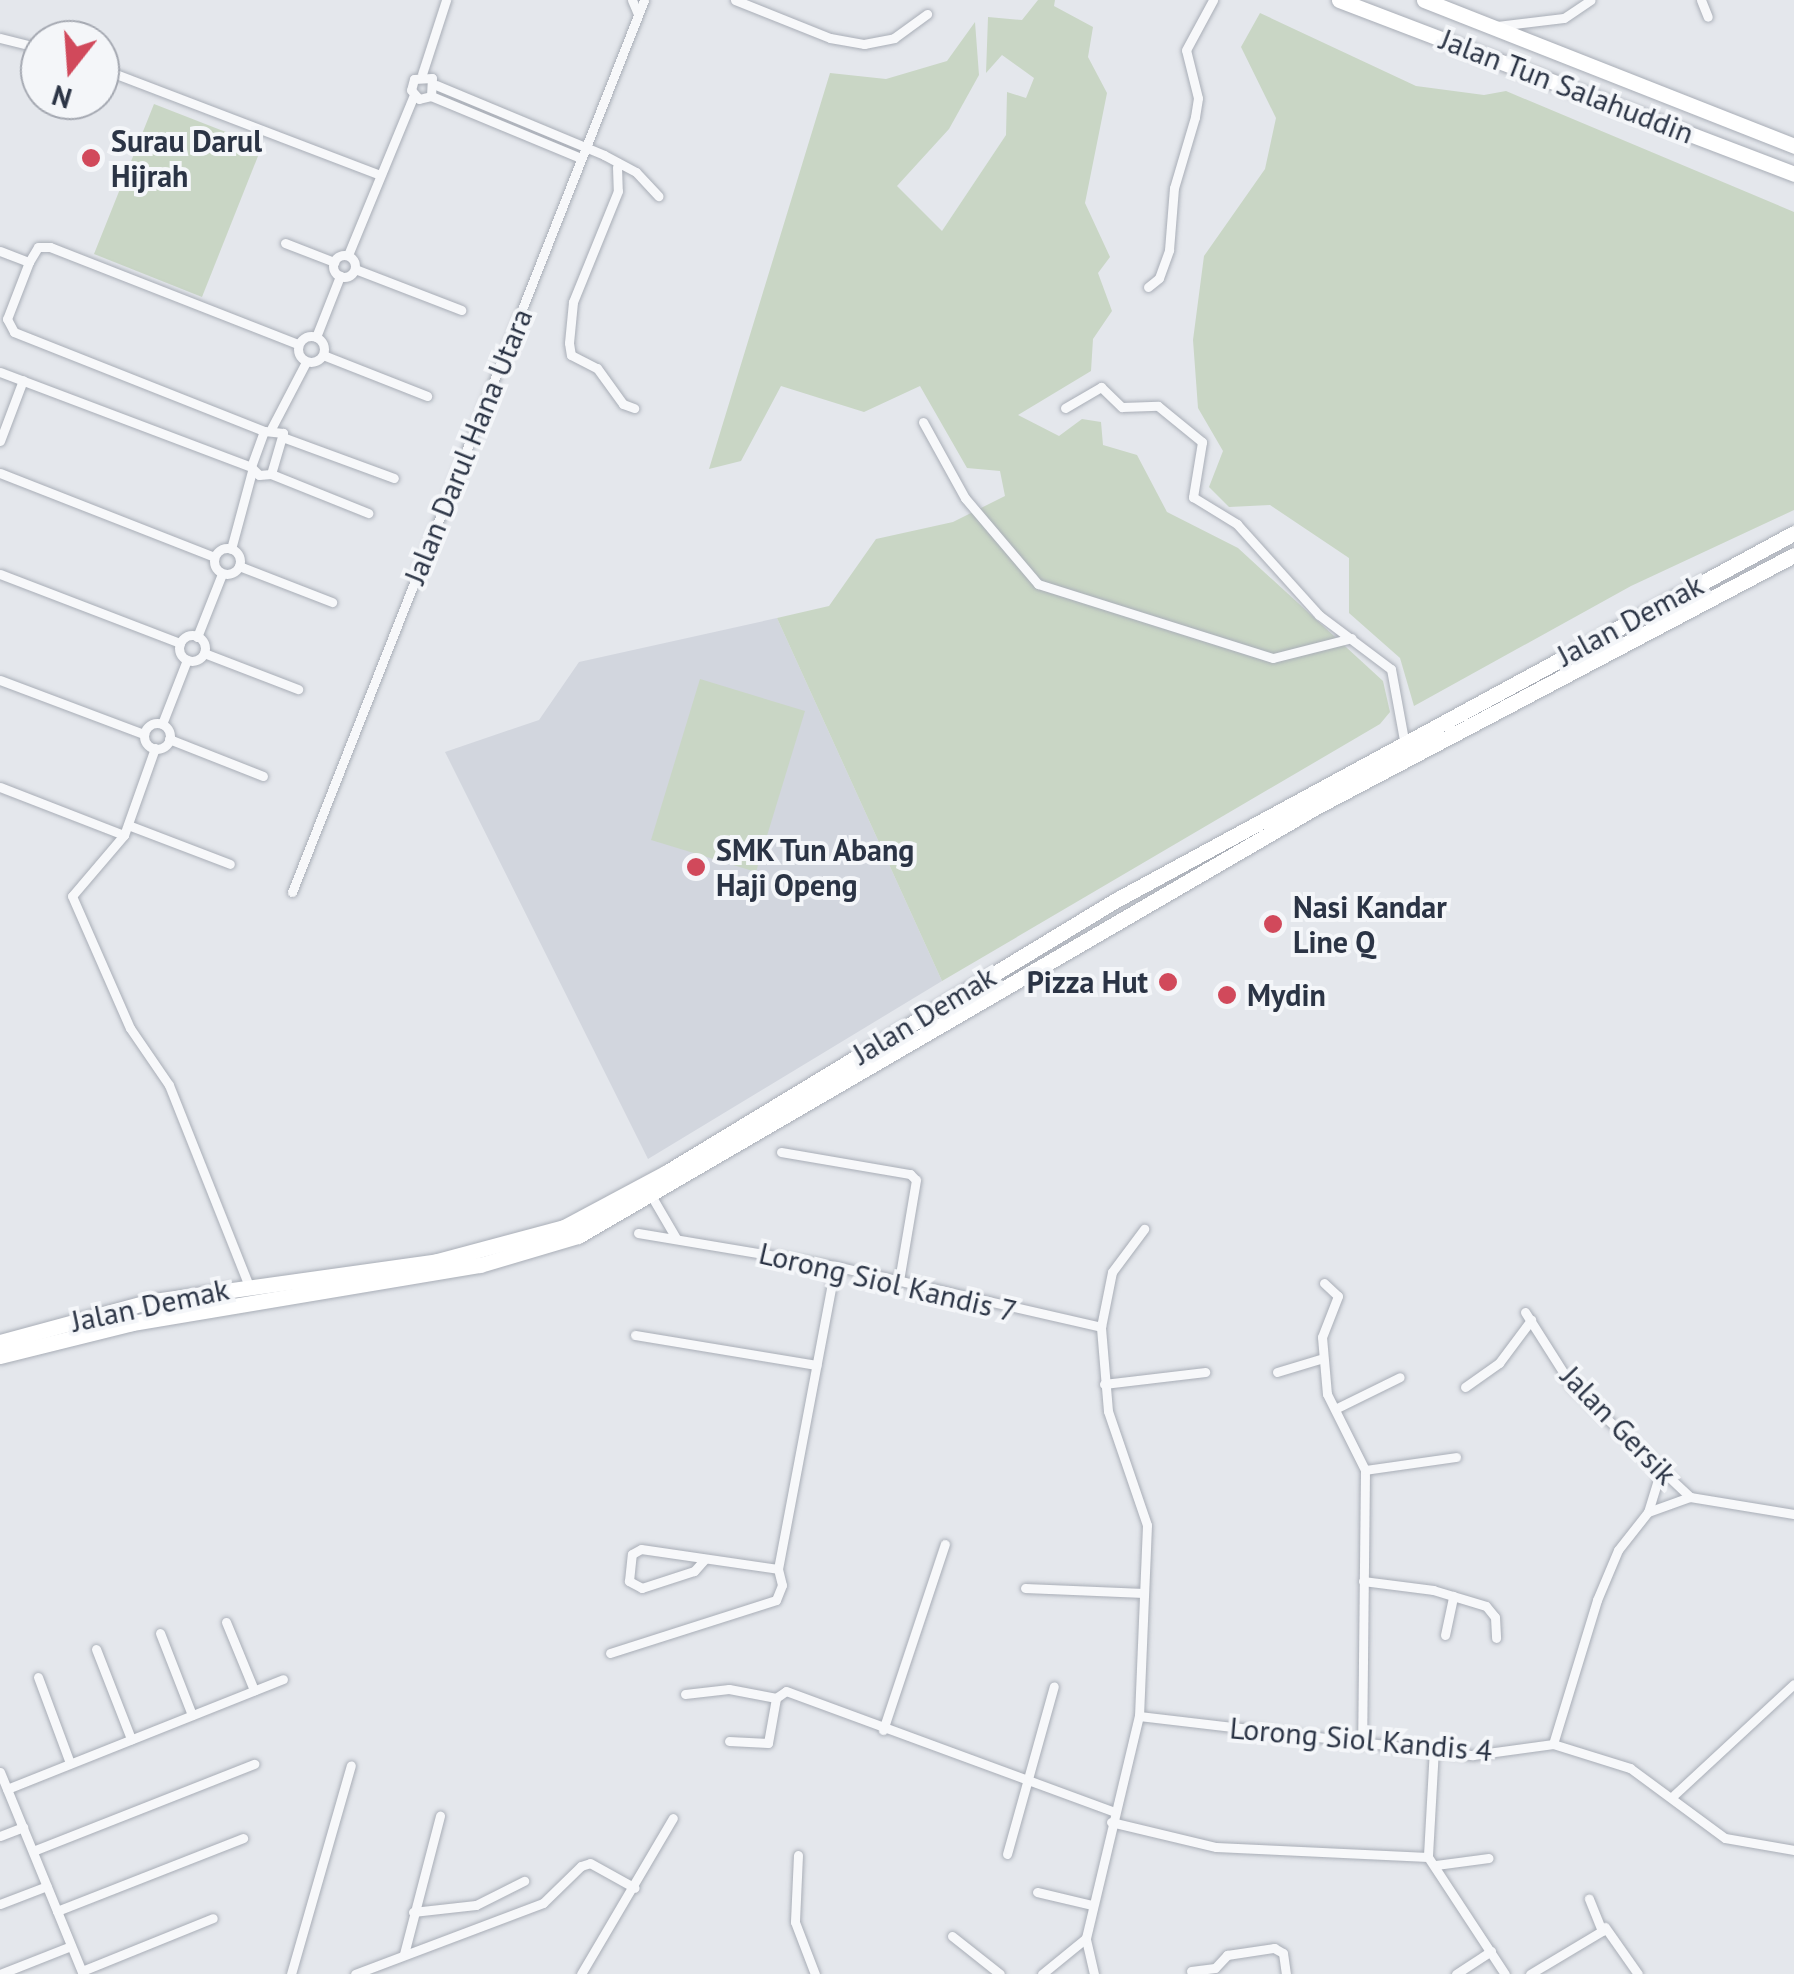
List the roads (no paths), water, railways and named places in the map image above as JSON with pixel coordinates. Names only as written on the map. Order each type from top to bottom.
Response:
[{"type":"highway","name":"Jalan Tun Salahuddin","points":[[1339,0],[1794,174]]},
{"type":"highway","name":"Jalan Tun Salahuddin","points":[[1424,0],[1794,146]]},
{"type":"highway","name":"Jalan Demak","points":[[0,1342],[147,1302],[248,1284],[438,1261],[564,1227],[667,1172],[1116,900],[1404,740],[1794,533]]},
{"type":"highway","name":"Jalan Demak","points":[[0,1356],[132,1322],[524,1254],[652,1197],[957,1011],[1316,807],[1794,555]]},
{"type":"street","points":[[334,262],[348,255],[414,95],[412,82],[422,74],[446,0]]},
{"type":"street","points":[[632,0],[638,14]]},
{"type":"street","name":"Jalan Darul Hana Utara","points":[[292,892],[644,0]]},
{"type":"street","points":[[735,0],[830,38],[864,44],[894,38],[927,14]]},
{"type":"street","points":[[1148,287],[1169,250],[1174,188],[1195,117],[1186,50],[1213,0]]},
{"type":"street","points":[[1494,27],[1564,18],[1591,0]]},
{"type":"street","points":[[1702,0],[1708,17]]},
{"type":"street","points":[[422,74],[436,85],[636,172],[658,196]]},
{"type":"street","points":[[120,76],[380,175]]},
{"type":"street","points":[[432,96],[436,85]]},
{"type":"street","points":[[414,95],[432,96],[582,158]]},
{"type":"street","points":[[617,167],[618,191],[573,302],[569,343],[571,355],[596,368],[623,404],[634,408]]},
{"type":"street","points":[[285,243],[334,262],[340,276],[316,337],[322,355]]},
{"type":"street","points":[[316,337],[298,344],[50,247],[34,250],[7,319],[14,332],[394,478]]},
{"type":"street","points":[[0,251],[29,262]]},
{"type":"street","points":[[348,255],[354,270]]},
{"type":"street","points":[[340,276],[354,270],[460,310]]},
{"type":"street","points":[[298,344],[306,362]]},
{"type":"street","points":[[239,566],[232,549],[248,504],[252,469],[268,430],[288,404],[306,362],[322,355],[427,396]]},
{"type":"street","points":[[0,372],[368,513]]},
{"type":"street","points":[[0,441],[23,380]]},
{"type":"street","points":[[1066,408],[1102,388],[1122,406],[1158,406],[1204,446],[1191,481],[1193,496],[1237,524],[1319,614],[1391,669],[1404,740]]},
{"type":"street","points":[[248,504],[268,475],[284,436],[288,404]]},
{"type":"street","points":[[923,422],[965,498],[1038,584],[1273,658],[1352,638]]},
{"type":"street","points":[[0,474],[214,557],[222,574]]},
{"type":"street","points":[[214,557],[232,549]]},
{"type":"street","points":[[204,653],[197,637],[222,574],[239,566],[332,602]]},
{"type":"street","points":[[0,574],[180,643],[197,637]]},
{"type":"street","points":[[180,643],[187,660],[162,724],[169,740],[262,776]]},
{"type":"street","points":[[187,660],[204,653],[298,689]]},
{"type":"street","points":[[0,680],[144,734],[155,748]]},
{"type":"street","points":[[144,734],[151,724],[162,724]]},
{"type":"street","points":[[169,740],[155,748],[126,830],[72,896],[130,1028],[169,1085],[248,1284]]},
{"type":"street","points":[[0,787],[230,864]]},
{"type":"street","points":[[781,1152],[910,1174],[916,1180],[899,1280]]},
{"type":"street","points":[[652,1197],[676,1238]]},
{"type":"street","points":[[1094,1974],[1086,1938],[1139,1716],[1147,1525],[1124,1465],[1104,1384],[1101,1327],[1112,1272],[1144,1229]]},
{"type":"street","name":"Lorong Siol Kandis 7","points":[[638,1233],[835,1266],[1101,1327]]},
{"type":"street","points":[[610,1653],[776,1600],[782,1585],[778,1569],[835,1266]]},
{"type":"street","points":[[1324,1283],[1338,1299],[1320,1359],[1336,1409],[1365,1470],[1362,1742]]},
{"type":"street","name":"Jalan Gersik","points":[[1465,1387],[1499,1363],[1528,1316],[1572,1386],[1660,1474],[1690,1497],[1794,1514]]},
{"type":"street","points":[[635,1335],[818,1365]]},
{"type":"street","points":[[1277,1372],[1320,1359]]},
{"type":"street","points":[[1104,1384],[1205,1372]]},
{"type":"street","points":[[1336,1409],[1400,1377]]},
{"type":"street","points":[[1365,1470],[1456,1457]]},
{"type":"street","points":[[1553,1744],[1597,1600],[1618,1550],[1648,1512],[1660,1474]]},
{"type":"street","points":[[1648,1512],[1690,1497]]},
{"type":"street","points":[[883,1730],[945,1544]]},
{"type":"street","points":[[704,1560],[694,1572],[642,1588],[629,1581],[635,1550],[778,1569]]},
{"type":"street","points":[[1362,1581],[1453,1596],[1490,1609],[1496,1638]]},
{"type":"street","points":[[1024,1588],[1144,1593]]},
{"type":"street","points":[[1445,1635],[1453,1596]]},
{"type":"street","points":[[226,1622],[254,1690]]},
{"type":"street","points":[[160,1633],[192,1715]]},
{"type":"street","points":[[96,1649],[131,1739]]},
{"type":"street","points":[[38,1677],[70,1763]]},
{"type":"street","points":[[7,1788],[283,1678]]},
{"type":"street","points":[[1674,1796],[1794,1684]]},
{"type":"street","points":[[1007,1854],[1030,1783],[1054,1686]]},
{"type":"street","points":[[684,1694],[729,1689],[776,1698]]},
{"type":"street","points":[[729,1741],[768,1742],[776,1698],[786,1691],[1112,1818],[1216,1846],[1428,1857]]},
{"type":"street","name":"Lorong Siol Kandis 4","points":[[1139,1716],[1484,1755],[1553,1744],[1630,1768],[1674,1796],[1725,1838],[1794,1850]]},
{"type":"street","points":[[1434,1748],[1428,1857],[1505,1974]]},
{"type":"street","points":[[33,1852],[254,1764]]},
{"type":"street","points":[[291,1974],[351,1765]]},
{"type":"street","points":[[0,1772],[82,1972],[213,1918]]},
{"type":"street","points":[[404,1954],[440,1816]]},
{"type":"street","points":[[581,1974],[673,1818]]},
{"type":"street","points":[[0,1836],[23,1828]]},
{"type":"street","points":[[57,1911],[243,1838]]},
{"type":"street","points":[[798,1855],[795,1922],[816,1974]]},
{"type":"street","points":[[1436,1866],[1490,1858]]},
{"type":"street","points":[[356,1974],[543,1902],[581,1866],[590,1864],[635,1888]]},
{"type":"street","points":[[413,1912],[476,1905],[524,1881]]},
{"type":"street","points":[[0,1904],[47,1886]]},
{"type":"street","points":[[1037,1892],[1092,1905]]},
{"type":"street","points":[[1589,1898],[1638,1974]]},
{"type":"street","points":[[1530,1974],[1605,1926]]},
{"type":"street","points":[[952,1936],[1000,1974]]},
{"type":"street","points":[[1042,1974],[1086,1938]]},
{"type":"street","points":[[0,1974],[71,1946]]},
{"type":"street","points":[[1191,1971],[1214,1968],[1228,1956],[1274,1948],[1283,1952],[1286,1974]]},
{"type":"street","points":[[1456,1974],[1491,1951]]},
{"type":"place","name":"Surau Darul Hijrah","points":[[91,158]]},
{"type":"place","name":"SMK Tun Abang Haji Openg","points":[[696,867]]},
{"type":"place","name":"Nasi Kandar Line Q","points":[[1273,924]]},
{"type":"place","name":"Pizza Hut","points":[[1168,982]]},
{"type":"place","name":"Mydin","points":[[1227,995]]}]
